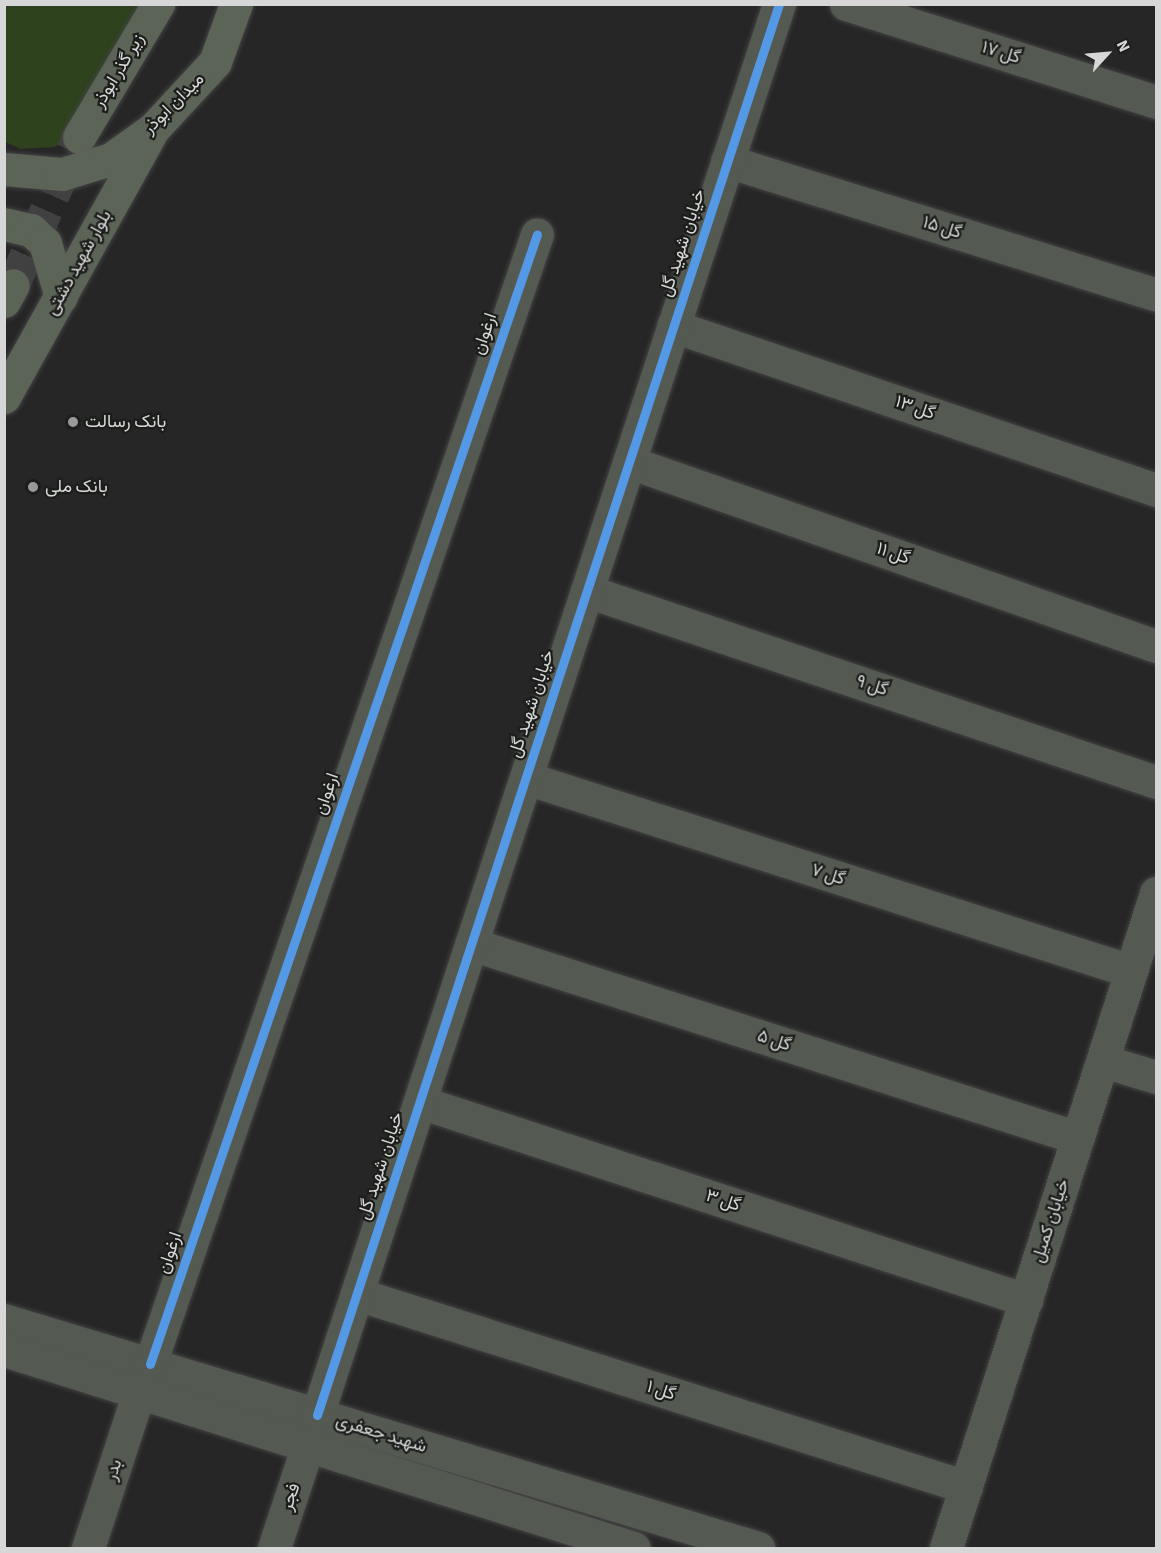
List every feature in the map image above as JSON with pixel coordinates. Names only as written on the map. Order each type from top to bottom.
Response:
[{"type":"main road","name":"زیر گذر ابوذر","points":[[79,137],[158,4]]},
{"type":"main road","name":"میدان ابوذر","points":[[4,169],[62,174],[111,159],[153,129],[215,62],[236,4]]},
{"type":"main road","name":"بلوار شهید دشتی","points":[[4,397],[153,129]]},
{"type":"main road","points":[[4,224],[31,230],[45,243],[61,297]]},
{"type":"street","name":"خیابان شهید گل","points":[[317,1415],[779,4]]},
{"type":"street","name":"گل ۱۷","points":[[846,4],[1156,102]]},
{"type":"street","name":"گل ۱۵","points":[[728,161],[1156,295]]},
{"type":"street","name":"ارغوان","points":[[144,1378],[537,234]]},
{"type":"street","name":"گل ۱۳","points":[[674,326],[1156,490]]},
{"type":"street","name":"گل ۱۱","points":[[629,462],[1156,646]]},
{"type":"street","name":"گل ۹","points":[[587,591],[1156,782]]},
{"type":"street","name":"گل ۷","points":[[526,778],[1131,971]]},
{"type":"street","name":"خیابان کمیل","points":[[946,1548],[1156,893]]},
{"type":"street","name":"گل ۵","points":[[471,944],[1078,1138]]},
{"type":"street","points":[[1102,1062],[1156,1077]]},
{"type":"street","name":"گل ۳","points":[[420,1102],[1026,1300]]},
{"type":"street","name":"گل ۱","points":[[357,1294],[966,1487]]},
{"type":"street","name":"شهید جعفری","points":[[4,1320],[308,1445],[634,1548]]},
{"type":"street","name":"شهید جعفری","points":[[4,1350],[317,1415],[707,1541],[758,1548]]},
{"type":"street","name":"بدر","points":[[88,1548],[144,1378]]},
{"type":"street","name":"فجر","points":[[274,1548],[308,1445]]},
{"type":"green space","points":[[4,5],[176,5],[114,109],[83,134],[54,147],[21,149],[5,142]]},
{"type":"tunnel","points":[[13,285],[79,137]]},
{"type":"cycle path","points":[[317,1415],[779,4]]},
{"type":"cycle path","points":[[150,1364],[537,234]]},
{"type":"place","name":"بانک رسالت","points":[[73,422]]},
{"type":"place","name":"بانک ملی","points":[[33,487]]}]
